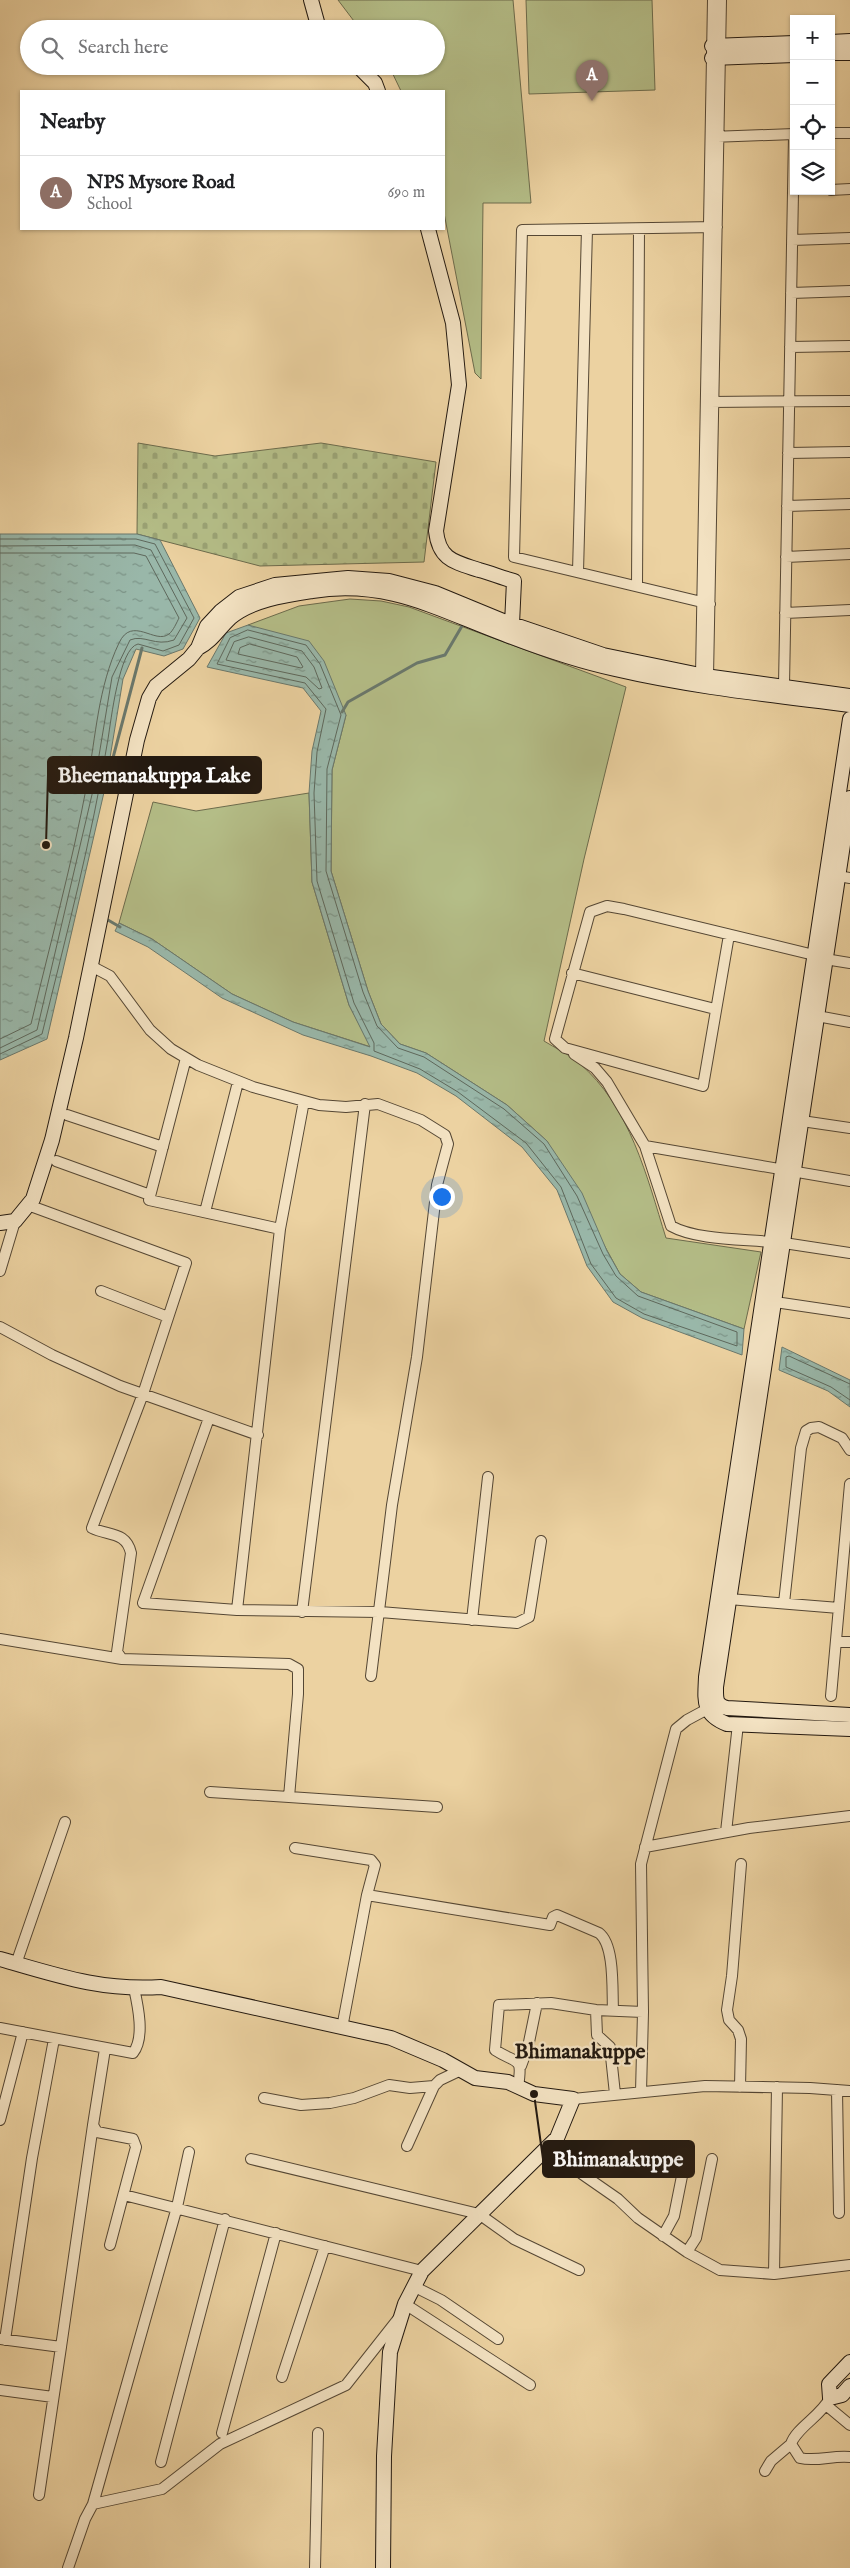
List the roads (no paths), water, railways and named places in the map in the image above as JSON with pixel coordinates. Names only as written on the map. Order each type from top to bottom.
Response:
[{"type":"street","points":[[311,0],[317,20]]},
{"type":"street","points":[[713,0],[716,52]]},
{"type":"street","points":[[704,675],[716,52],[721,0]]},
{"type":"street","points":[[835,42],[850,41]]},
{"type":"street","points":[[716,52],[790,43]]},
{"type":"street","points":[[716,52],[790,55]]},
{"type":"street","points":[[835,54],[850,53]]},
{"type":"street","points":[[367,75],[375,83],[378,90]]},
{"type":"street","points":[[835,133],[850,132]]},
{"type":"street","points":[[714,137],[790,136]]},
{"type":"street","points":[[835,190],[850,189]]},
{"type":"street","points":[[784,685],[792,240],[797,195]]},
{"type":"street","points":[[637,586],[639,228]]},
{"type":"street","points":[[706,603],[514,557],[522,230],[713,228]]},
{"type":"street","points":[[578,572],[587,229]]},
{"type":"street","points":[[428,230],[453,323],[459,385],[436,531],[437,543],[442,553],[454,562],[514,581],[512,624]]},
{"type":"street","points":[[792,240],[850,238]]},
{"type":"street","points":[[791,294],[850,291]]},
{"type":"street","points":[[790,347],[850,346]]},
{"type":"street","points":[[709,402],[850,400]]},
{"type":"street","points":[[788,453],[850,452]]},
{"type":"street","points":[[787,506],[850,504]]},
{"type":"street","points":[[786,557],[850,554]]},
{"type":"street","points":[[198,648],[207,626],[221,611],[239,598],[275,585],[348,578],[388,581],[435,593],[512,624],[603,655],[704,675],[850,696]]},
{"type":"street","points":[[0,1271],[15,1221],[33,1198],[52,1140],[91,966],[137,740],[149,698],[156,686],[198,648],[209,642],[231,617],[257,604],[314,591],[379,589],[448,610],[522,640],[616,670],[695,684],[850,705]]},
{"type":"street","points":[[785,612],[850,610]]},
{"type":"street","points":[[838,876],[850,720]]},
{"type":"street","points":[[850,799],[838,876],[819,957],[759,1361],[706,1677],[715,1719],[727,1724],[850,1729]]},
{"type":"street","points":[[850,963],[624,909],[607,906],[598,907],[590,912],[556,1029],[555,1039],[595,1068],[607,1082],[645,1146],[671,1226],[679,1231],[702,1235],[850,1253]]},
{"type":"street","points":[[565,1048],[704,1086],[728,935]]},
{"type":"street","points":[[788,1172],[802,1121],[817,1016],[819,957]]},
{"type":"street","points":[[91,966],[110,976],[150,1030],[198,1065],[238,1082],[327,1106],[378,1104],[421,1120],[445,1135],[448,1144],[437,1185],[417,1357],[392,1505],[371,1676]]},
{"type":"street","points":[[572,973],[715,1009]]},
{"type":"street","points":[[817,1016],[850,1022]]},
{"type":"street","points":[[186,1058],[149,1200],[280,1229]]},
{"type":"street","points":[[205,1212],[238,1082]]},
{"type":"street","points":[[237,1610],[280,1229],[304,1101]]},
{"type":"street","points":[[302,1612],[364,1104]]},
{"type":"street","points":[[67,1115],[163,1147]]},
{"type":"street","points":[[802,1121],[850,1128]]},
{"type":"street","points":[[645,1146],[788,1172],[850,1181]]},
{"type":"street","points":[[56,1162],[150,1195]]},
{"type":"street","points":[[28,1205],[186,1263],[142,1394],[92,1528],[120,1535],[129,1544],[131,1552],[117,1652],[122,1659]]},
{"type":"street","points":[[0,1223],[15,1221]]},
{"type":"street","points":[[641,2092],[643,2012],[640,1864],[676,1729],[713,1706],[716,1700],[716,1686],[759,1361],[775,1302],[777,1243]]},
{"type":"street","points":[[101,1291],[168,1317]]},
{"type":"street","points":[[775,1302],[850,1313]]},
{"type":"street","points":[[0,1327],[52,1355],[142,1394],[258,1435]]},
{"type":"street","points":[[209,1418],[143,1603],[237,1610],[380,1612],[517,1623],[529,1617],[541,1541]]},
{"type":"street","points":[[784,1603],[801,1448],[806,1432],[811,1428],[819,1428],[842,1438],[850,1450]]},
{"type":"street","points":[[472,1620],[488,1477]]},
{"type":"street","points":[[831,1696],[839,1608],[845,1591],[850,1484]]},
{"type":"street","points":[[729,1598],[839,1608]]},
{"type":"street","points":[[0,1639],[122,1659],[289,1664],[298,1669],[299,1677],[289,1797]]},
{"type":"street","points":[[836,1642],[850,1642]]},
{"type":"street","points":[[713,1706],[745,1711],[850,1715]]},
{"type":"street","points":[[726,1832],[738,1724]]},
{"type":"street","points":[[210,1792],[437,1807]]},
{"type":"street","points":[[645,1847],[726,1832],[850,1816]]},
{"type":"street","points":[[16,1964],[65,1822]]},
{"type":"street","points":[[295,1848],[374,1862],[375,1865],[367,1896],[342,2028]]},
{"type":"street","points":[[740,2087],[741,2039],[738,2030],[729,2020],[727,2010],[732,1976],[741,1864]]},
{"type":"street","points":[[367,1896],[550,1925],[553,1917],[557,1915],[599,1934],[603,1937],[612,1961],[613,2010]]},
{"type":"street","points":[[0,1959],[89,1984],[134,1988],[161,1987],[391,2038],[443,2060],[475,2078],[508,2082],[534,2094],[573,2098],[706,2086],[776,2087],[850,2092]]},
{"type":"street","points":[[0,2028],[133,2053],[138,2047],[138,2006],[134,1988]]},
{"type":"street","points":[[521,2066],[519,2062],[495,2050],[498,2007],[509,2003],[551,2002],[596,2010],[643,2012]]},
{"type":"street","points":[[518,2087],[521,2066],[528,2047],[537,2003]]},
{"type":"street","points":[[596,2010],[597,2035],[610,2047],[615,2094]]},
{"type":"street","points":[[0,2120],[23,2032]]},
{"type":"street","points":[[54,2038],[2,2339],[61,2347]]},
{"type":"street","points":[[39,2495],[105,2049]]},
{"type":"street","points":[[407,2146],[434,2086],[440,2080],[461,2070]]},
{"type":"street","points":[[264,2098],[301,2105],[330,2103],[354,2098],[389,2086],[410,2088],[434,2086]]},
{"type":"street","points":[[774,2274],[776,2087]]},
{"type":"street","points":[[837,2090],[839,2213]]},
{"type":"street","points":[[383,2568],[384,2456],[390,2352],[403,2309],[422,2271],[557,2138],[573,2098]]},
{"type":"street","points":[[93,2125],[97,2132],[133,2139],[136,2147],[110,2245]]},
{"type":"street","points":[[550,2145],[582,2174],[618,2199],[638,2218],[686,2252],[720,2270],[774,2274],[850,2265]]},
{"type":"street","points":[[68,2568],[94,2504],[177,2207],[189,2152]]},
{"type":"street","points":[[251,2159],[479,2214],[514,2239],[579,2270]]},
{"type":"street","points":[[686,2252],[696,2238],[712,2159]]},
{"type":"street","points":[[663,2236],[674,2216],[684,2166]]},
{"type":"street","points":[[124,2195],[225,2219],[422,2271]]},
{"type":"street","points":[[161,2462],[225,2219]]},
{"type":"street","points":[[222,2433],[276,2233]]},
{"type":"street","points":[[282,2377],[326,2246]]},
{"type":"street","points":[[413,2286],[441,2300],[498,2339]]},
{"type":"street","points":[[94,2504],[162,2490],[220,2444],[346,2385],[403,2309]]},
{"type":"street","points":[[403,2309],[530,2385]]},
{"type":"street","points":[[850,2362],[829,2384],[828,2401],[850,2425]]},
{"type":"street","points":[[765,2471],[771,2461],[791,2444],[793,2437],[828,2401],[842,2395],[850,2386]]},
{"type":"street","points":[[0,2390],[53,2396]]},
{"type":"street","points":[[315,2568],[318,2434]]},
{"type":"street","points":[[791,2444],[800,2458],[808,2460],[841,2456],[850,2457]]},
{"type":"water","points":[[0,534],[137,534],[160,540],[200,618],[183,649],[164,656],[136,649],[123,679],[105,788],[47,1039],[0,1060]]},
{"type":"water","points":[[248,625],[309,641],[324,661],[346,715],[332,770],[331,871],[368,991],[381,1024],[400,1044],[426,1053],[507,1105],[547,1141],[582,1193],[607,1251],[620,1274],[641,1292],[744,1329],[742,1355],[642,1318],[613,1302],[587,1266],[557,1190],[522,1147],[456,1096],[417,1073],[371,1056],[303,1035],[222,998],[148,947],[115,931],[119,923],[152,939],[232,994],[293,1022],[370,1047],[349,1005],[312,882],[309,793],[312,751],[321,711],[303,688],[207,667],[226,633]]},
{"type":"water","points":[[782,1347],[850,1380],[850,1407],[828,1391],[779,1370]]},
{"type":"waterway","points":[[342,712],[348,702],[417,663],[445,655],[462,626]]},
{"type":"waterway","points":[[105,788],[142,648]]},
{"type":"waterway","points":[[108,920],[120,927]]},
{"type":"place","name":"NPS Mysore Road","points":[[592,101]]},
{"type":"place","name":"Bheemanakuppa Lake","points":[[46,845]]},
{"type":"place","name":"Bhimanakuppe","points":[[534,2094]]},
{"type":"district","name":"Bhimanakuppe","points":[[580,2051]]}]
